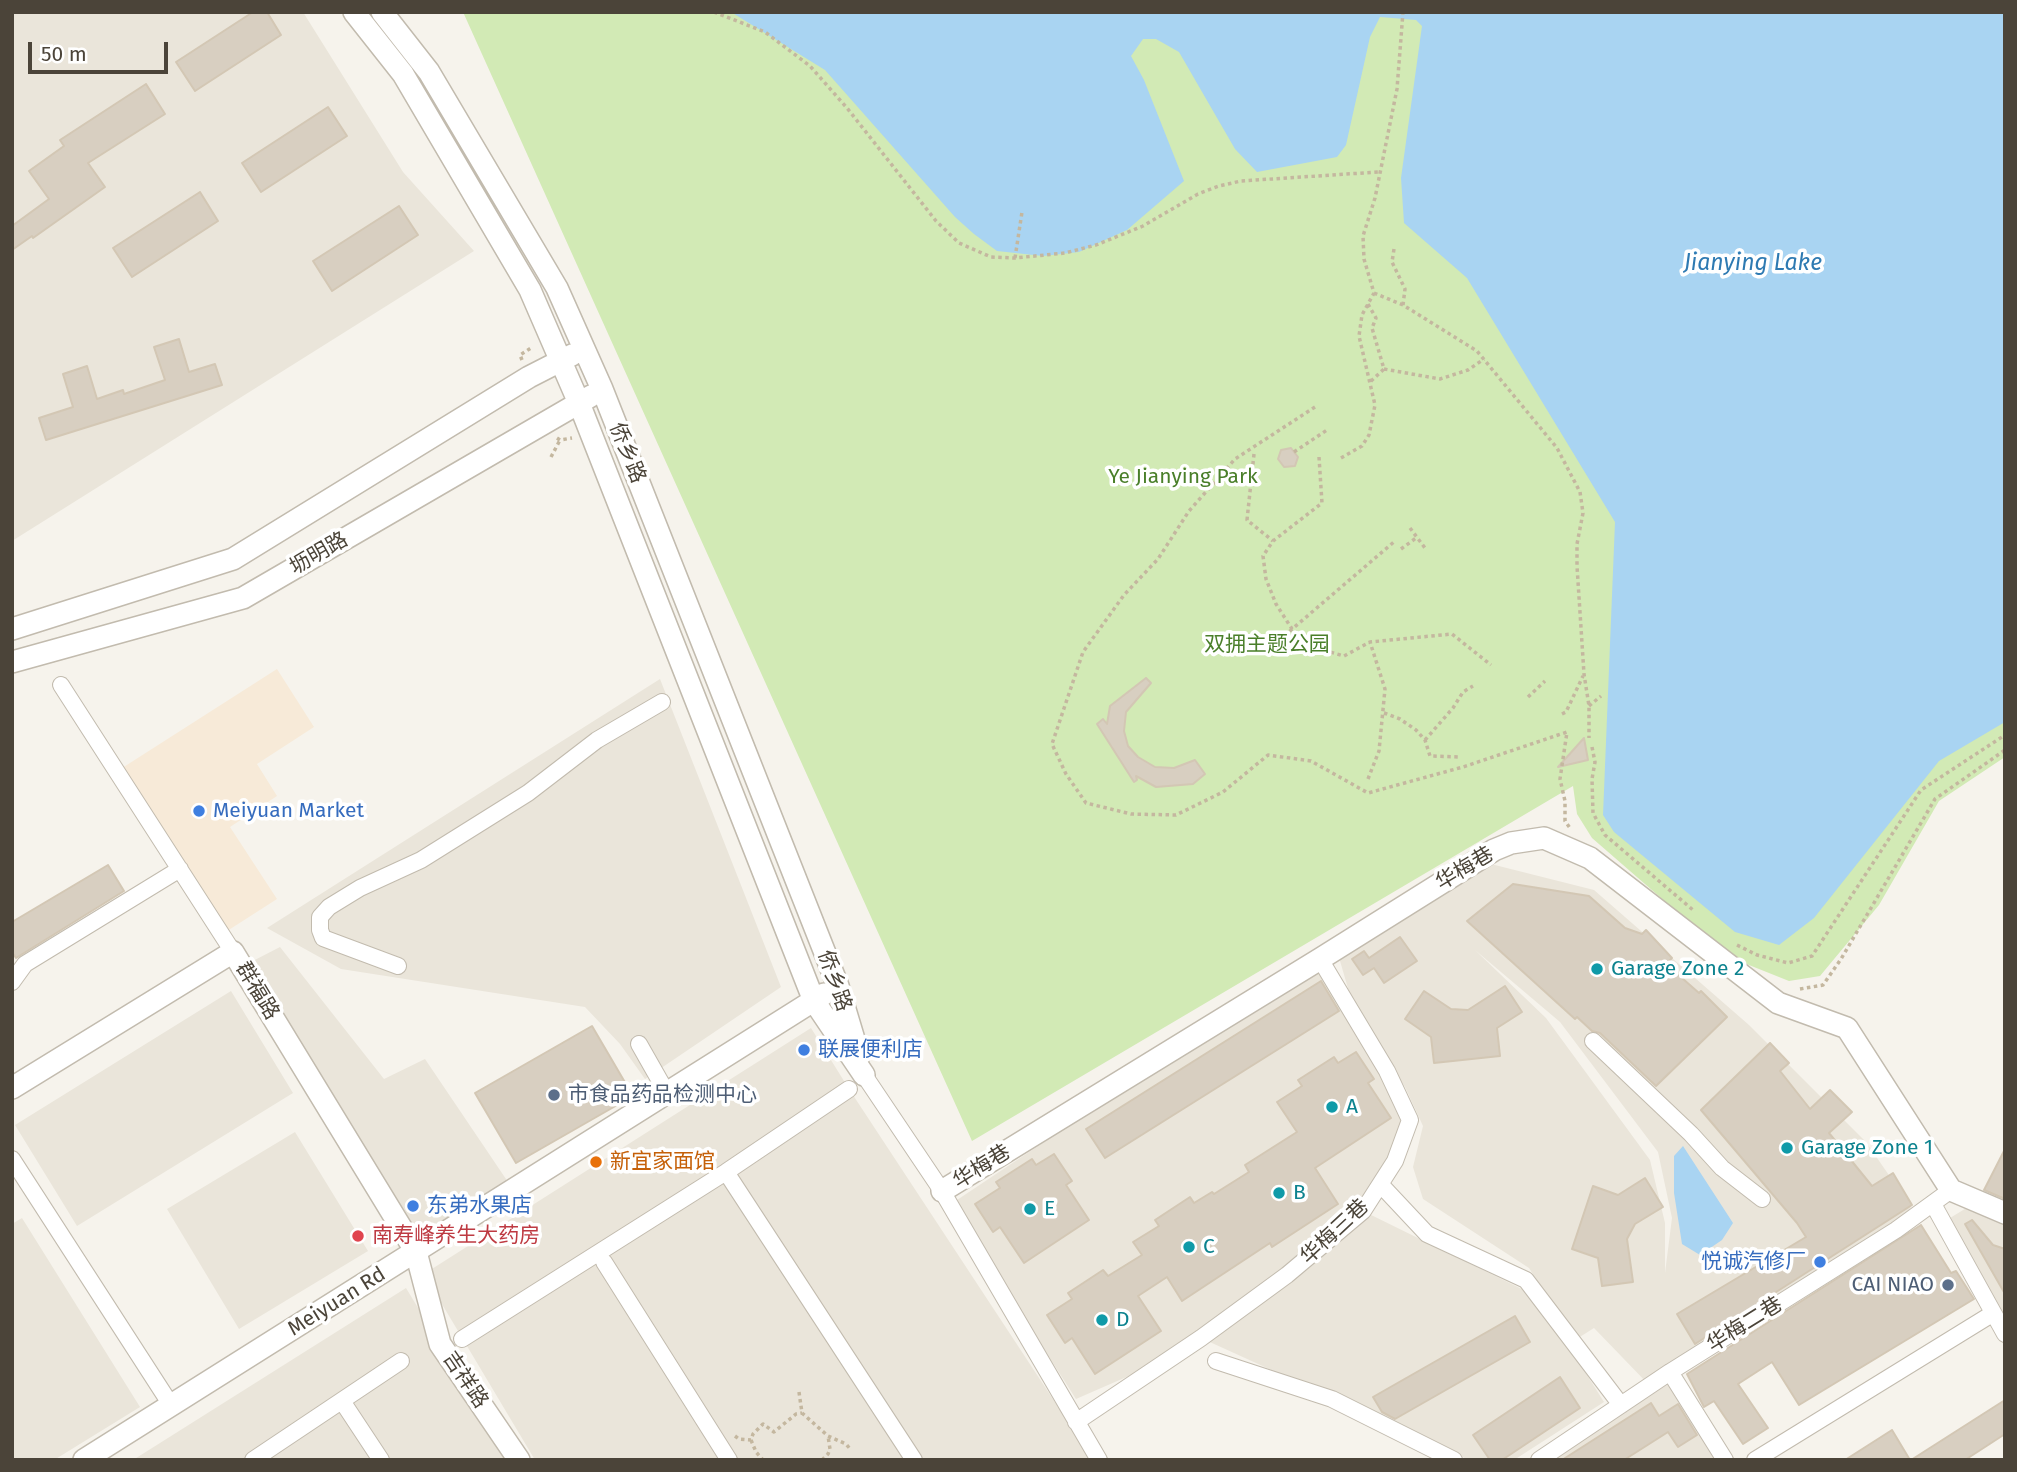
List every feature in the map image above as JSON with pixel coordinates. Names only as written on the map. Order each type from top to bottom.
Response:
[{"type":"street","name":"侨乡路","points":[[354,12],[402,74],[530,289],[579,403],[814,1001],[857,1082]]},
{"type":"street","name":"侨乡路","points":[[382,12],[436,84],[557,288],[602,389],[838,986],[857,1082]]},
{"type":"street","name":"坜明路","points":[[12,629],[233,559],[528,377],[583,348]]},
{"type":"street","name":"坜明路","points":[[12,662],[243,598],[602,389]]},
{"type":"street","points":[[61,685],[233,952]]},
{"type":"street","points":[[398,965],[323,938],[320,917],[330,907],[360,888],[421,860],[518,800],[597,740],[662,702]]},
{"type":"street","name":"华梅巷","points":[[942,1191],[1494,850],[1511,843],[1544,838],[1590,858],[1778,1003],[1847,1028],[1951,1190]]},
{"type":"street","points":[[12,982],[25,964],[180,869]]},
{"type":"street","name":"群福路","points":[[12,1088],[233,952],[416,1252]]},
{"type":"street","name":"华梅三巷","points":[[1076,1422],[1201,1338],[1287,1275],[1363,1211],[1395,1161],[1410,1120],[1387,1071],[1320,959]]},
{"type":"street","name":"Meiyuan Rd","points":[[85,1460],[838,986]]},
{"type":"street","points":[[1592,1041],[1691,1134],[1722,1168],[1762,1199]]},
{"type":"street","points":[[639,1044],[664,1088]]},
{"type":"street","points":[[462,1339],[726,1172],[857,1082],[942,1191],[1099,1460]]},
{"type":"street","points":[[12,1159],[171,1405]]},
{"type":"street","points":[[726,1172],[914,1460]]},
{"type":"street","points":[[1381,1185],[1427,1234],[1525,1280],[1620,1405]]},
{"type":"street","points":[[1951,1190],[2005,1213]]},
{"type":"street","name":"华梅二巷","points":[[1539,1460],[1670,1372],[1896,1230],[1951,1190]]},
{"type":"street","points":[[1933,1204],[2005,1334]]},
{"type":"street","name":"吉祥路","points":[[416,1252],[440,1344],[519,1460]]},
{"type":"street","points":[[604,1262],[729,1460]]},
{"type":"street","points":[[1755,1460],[1992,1314]]},
{"type":"street","points":[[253,1460],[401,1361]]},
{"type":"street","points":[[1216,1361],[1332,1399],[1454,1460]]},
{"type":"street","points":[[1670,1372],[1725,1460]]},
{"type":"street","points":[[342,1401],[381,1460]]},
{"type":"path","points":[[714,12],[765,32],[810,66],[847,108],[936,221],[959,243],[991,257],[1015,258],[1065,253],[1096,245],[1143,226],[1198,194],[1241,181],[1378,172]]},
{"type":"path","points":[[1341,458],[1362,446],[1369,435],[1375,405],[1359,337],[1362,315],[1374,293],[1364,259],[1363,236],[1375,198],[1396,89],[1403,12]]},
{"type":"path","points":[[1015,258],[1022,212]]},
{"type":"path","points":[[1394,249],[1392,262],[1405,289],[1403,305]]},
{"type":"path","points":[[1374,293],[1403,305],[1473,346],[1557,448],[1580,492],[1583,513],[1577,544],[1577,566],[1584,674],[1589,706],[1589,738]]},
{"type":"path","points":[[1368,304],[1376,318],[1372,328],[1384,369]]},
{"type":"path","points":[[520,355],[531,348]]},
{"type":"path","points":[[514,353],[520,355]]},
{"type":"path","points":[[520,355],[522,363]]},
{"type":"path","points":[[1384,369],[1440,379],[1468,370],[1483,359]]},
{"type":"path","points":[[1370,383],[1384,369]]},
{"type":"path","points":[[1315,407],[1235,459],[1189,511],[1158,559],[1124,595],[1083,652],[1052,744],[1066,774],[1086,803],[1131,814],[1175,815],[1223,792],[1268,755],[1311,761],[1368,793],[1463,767],[1567,732],[1560,779],[1565,801],[1565,821],[1573,831]]},
{"type":"path","points":[[1294,452],[1326,430]]},
{"type":"path","points":[[553,434],[560,440]]},
{"type":"path","points":[[560,440],[572,438]]},
{"type":"path","points":[[551,457],[560,440]]},
{"type":"path","points":[[1254,454],[1247,520],[1273,541]]},
{"type":"path","points":[[1319,457],[1322,503],[1273,541],[1263,556],[1266,579],[1276,604],[1292,629],[1313,647],[1345,656],[1370,642],[1452,634],[1491,665]]},
{"type":"path","points":[[1410,528],[1425,548]]},
{"type":"path","points":[[1401,549],[1417,538]]},
{"type":"path","points":[[1263,654],[1395,541]]},
{"type":"path","points":[[1368,779],[1379,751],[1385,689],[1370,642]]},
{"type":"path","points":[[1562,714],[1566,712],[1584,674]]},
{"type":"path","points":[[1528,697],[1545,681]]},
{"type":"path","points":[[1424,740],[1453,708],[1463,691],[1473,685]]},
{"type":"path","points":[[1589,706],[1601,696]]},
{"type":"path","points":[[1384,713],[1400,719],[1416,730],[1424,740],[1430,756],[1460,757]]},
{"type":"path","points":[[1730,942],[1757,955],[1788,963],[1812,956],[1921,790],[2005,735]]},
{"type":"path","points":[[1592,747],[1595,762],[1592,813],[1605,835],[1698,915]]},
{"type":"path","points":[[1799,990],[1823,985],[1935,799],[2005,750]]},
{"type":"path","points":[[799,1392],[802,1413],[828,1436],[846,1444],[851,1450]]},
{"type":"path","points":[[763,1460],[751,1440],[753,1433],[763,1424],[774,1432],[796,1414],[802,1413]]},
{"type":"path","points":[[735,1436],[751,1440]]},
{"type":"path","points":[[822,1460],[830,1449],[828,1436]]},
{"type":"shaded area","points":[[12,12],[303,12],[403,172],[474,251],[12,541]]},
{"type":"shaded area","name":"Meiyuan Market","points":[[277,669],[314,727],[257,764],[277,796],[230,827],[277,899],[224,933],[119,770]]},
{"type":"shaded area","points":[[660,679],[781,987],[645,1079],[620,1044],[585,1007],[341,969],[267,928]]},
{"type":"shaded area","points":[[1479,861],[1594,890],[1749,1025],[1866,1142],[1911,1207],[1896,1230],[1650,1386],[1594,1328],[1575,1340],[1529,1268],[1423,1199],[1413,1167],[1423,1126],[1405,1087],[1354,1009],[1338,954]],"holes":[[[1475,950],[1560,1022],[1658,1152],[1672,1218],[1665,1273],[1665,1223],[1650,1160],[1546,1018]]]},
{"type":"shaded area","points":[[280,947],[384,1079],[425,1059],[508,1182],[418,1238],[247,964]]},
{"type":"shaded area","points":[[1327,966],[1410,1120],[1363,1211],[1538,1297],[1604,1402],[1514,1460],[1469,1460],[1201,1338],[1170,1358],[1076,1399],[951,1204],[1050,1138]]},
{"type":"shaded area","points":[[231,991],[293,1093],[77,1226],[15,1125]]},
{"type":"shaded area","points":[[811,1028],[1093,1460],[535,1460],[424,1274]]},
{"type":"shaded area","points":[[295,1132],[368,1251],[239,1329],[167,1209]]},
{"type":"shaded area","points":[[1973,1204],[2005,1218],[2005,1334],[1992,1314],[1950,1218]]},
{"type":"shaded area","points":[[22,1218],[140,1407],[54,1460],[12,1460],[12,1224]]},
{"type":"shaded area","points":[[406,1288],[510,1460],[133,1460]]},
{"type":"shaded area","points":[[1671,1382],[1719,1460],[1551,1460]]},
{"type":"green space","name":"Ye Jianying Park","points":[[463,12],[2005,12],[2005,757],[1939,801],[1879,905],[1820,976],[1789,981],[1729,957],[1592,838],[1577,814],[1573,786],[972,1141]]},
{"type":"water","name":"Jianying Lake","points":[[731,12],[2005,12],[2005,722],[1939,761],[1814,918],[1779,945],[1735,932],[1614,832],[1603,815],[1615,522],[1467,278],[1404,223],[1401,178],[1422,26],[1416,20],[1380,17],[1370,37],[1346,145],[1337,157],[1257,172],[1235,149],[1179,52],[1156,39],[1143,39],[1131,56],[1144,80],[1184,181],[1127,230],[1079,252],[1043,256],[997,251],[974,234],[955,217],[825,70]]},
{"type":"water","points":[[1683,1146],[1733,1223],[1722,1240],[1700,1255],[1682,1244],[1674,1193],[1674,1156]]},
{"type":"building","points":[[253,12],[267,12],[281,35],[195,91],[176,62]]},
{"type":"building","points":[[146,84],[165,114],[88,163],[105,187],[12,250],[12,226],[49,199],[29,171],[64,146],[60,140]]},
{"type":"building","points":[[328,107],[347,136],[261,192],[242,163]]},
{"type":"building","points":[[200,192],[218,221],[132,277],[113,248]]},
{"type":"building","points":[[399,206],[418,235],[332,291],[313,261]]},
{"type":"building","points":[[179,339],[189,372],[215,364],[222,385],[46,440],[39,418],[73,407],[63,374],[87,366],[97,399],[123,390],[124,394],[165,380],[154,347]]},
{"type":"building","points":[[1291,448],[1298,457],[1295,466],[1284,467],[1278,459],[1281,450]]},
{"type":"building","points":[[1146,678],[1151,683],[1126,712],[1124,731],[1128,746],[1138,757],[1155,767],[1174,768],[1195,760],[1205,774],[1193,784],[1156,787],[1136,776],[1137,780],[1134,782],[1097,724],[1103,719],[1107,724],[1110,706]]},
{"type":"building","points":[[1584,738],[1588,760],[1558,767]]},
{"type":"building","points":[[108,865],[124,891],[16,958],[12,952],[12,922]]},
{"type":"building","name":"Garage Zone 2","points":[[1513,884],[1589,896],[1625,928],[1642,934],[1646,930],[1672,958],[1666,964],[1699,993],[1701,991],[1727,1017],[1656,1086],[1600,1033],[1592,1031],[1577,1017],[1575,1019],[1467,921]]},
{"type":"building","points":[[1400,937],[1417,961],[1384,983],[1374,968],[1363,975],[1352,959],[1364,951],[1369,958]]},
{"type":"building","points":[[1321,981],[1339,1011],[1105,1158],[1086,1129]]},
{"type":"building","points":[[1505,986],[1522,1012],[1497,1028],[1500,1056],[1434,1063],[1431,1037],[1405,1019],[1424,991],[1451,1009],[1468,1010]]},
{"type":"building","name":"市食品药品检测中心","points":[[592,1026],[633,1096],[516,1163],[475,1093]]},
{"type":"building","points":[[1770,1043],[1789,1063],[1780,1071],[1810,1109],[1830,1090],[1852,1112],[1829,1133],[1872,1186],[1893,1173],[1912,1205],[1695,1344],[1677,1314],[1806,1237],[1701,1110]]},
{"type":"building","points":[[1356,1052],[1374,1079],[1368,1083],[1391,1118],[1315,1168],[1338,1204],[1272,1247],[1270,1243],[1182,1301],[1167,1277],[1138,1296],[1161,1331],[1095,1374],[1072,1338],[1065,1343],[1047,1315],[1072,1299],[1068,1293],[1103,1270],[1108,1276],[1142,1255],[1133,1242],[1159,1226],[1155,1220],[1190,1197],[1194,1203],[1212,1192],[1214,1194],[1249,1172],[1245,1165],[1297,1132],[1277,1102],[1302,1086],[1298,1080],[1334,1057],[1338,1063]]},
{"type":"building","points":[[2005,1149],[2005,1199],[1984,1190]]},
{"type":"building","name":"E","points":[[1054,1154],[1072,1181],[1066,1185],[1089,1220],[1024,1263],[1000,1227],[993,1232],[975,1204],[1000,1188],[996,1182],[1032,1159],[1036,1165]]},
{"type":"building","points":[[1645,1178],[1663,1207],[1635,1224],[1627,1239],[1633,1282],[1602,1286],[1598,1258],[1572,1249],[1593,1186],[1618,1195]]},
{"type":"building","points":[[1972,1220],[1993,1245],[2005,1249],[2005,1294],[1965,1224]]},
{"type":"building","points":[[1921,1225],[1951,1273],[1956,1271],[1974,1299],[1799,1405],[1772,1362],[1738,1384],[1768,1428],[1743,1444],[1714,1401],[1704,1407],[1687,1374]]},
{"type":"building","points":[[1515,1316],[1530,1342],[1395,1419],[1382,1412],[1373,1397]]},
{"type":"building","points":[[1560,1377],[1580,1408],[1502,1460],[1490,1460],[1473,1435]]},
{"type":"building","points":[[2005,1400],[2005,1434],[1965,1460],[1911,1460]]},
{"type":"building","points":[[1651,1403],[1659,1416],[1678,1404],[1697,1435],[1678,1447],[1668,1432],[1624,1460],[1562,1460]]},
{"type":"building","points":[[1892,1430],[1910,1460],[1845,1460]]},
{"type":"place","name":"Meiyuan Market","points":[[199,811]]},
{"type":"place","name":"Garage Zone 2","points":[[1597,969]]},
{"type":"place","name":"联展便利店","points":[[804,1050]]},
{"type":"place","name":"市食品药品检测中心","points":[[554,1095]]},
{"type":"place","name":"A","points":[[1332,1107]]},
{"type":"place","name":"Garage Zone 1","points":[[1787,1148]]},
{"type":"place","name":"新宜家面馆","points":[[596,1162]]},
{"type":"place","name":"B","points":[[1279,1193]]},
{"type":"place","name":"东弟水果店","points":[[413,1206]]},
{"type":"place","name":"E","points":[[1030,1209]]},
{"type":"place","name":"南寿峰养生大药房","points":[[358,1236]]},
{"type":"place","name":"C","points":[[1189,1247]]},
{"type":"place","name":"悦诚汽修厂","points":[[1820,1262]]},
{"type":"place","name":"CAI NIAO","points":[[1948,1285]]},
{"type":"place","name":"D","points":[[1102,1320]]},
{"type":"park label","name":"双拥主题公园","points":[[1267,645]]}]
